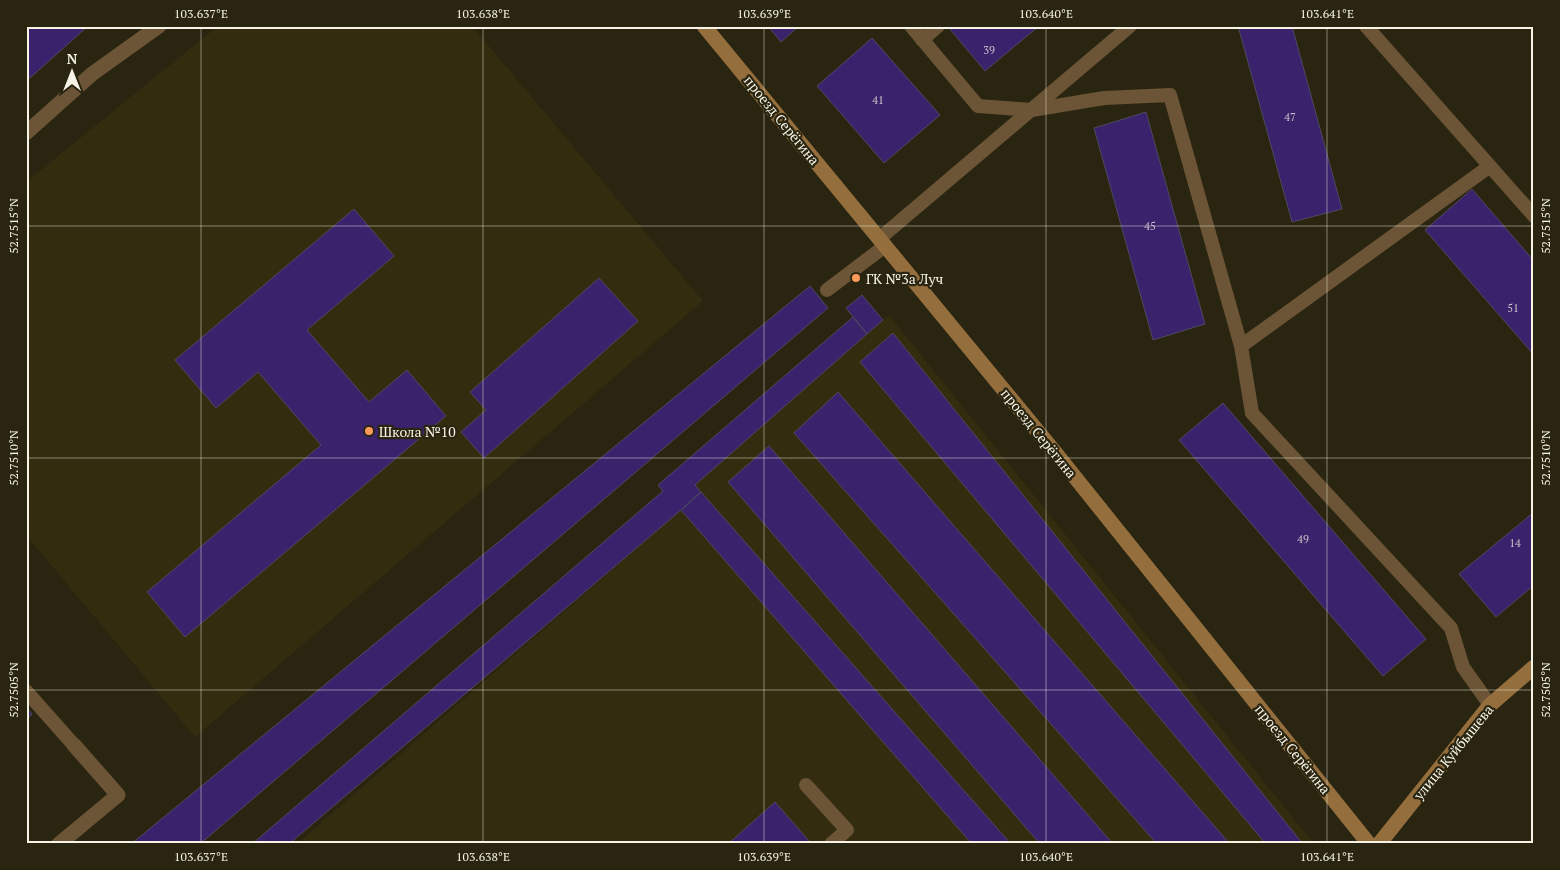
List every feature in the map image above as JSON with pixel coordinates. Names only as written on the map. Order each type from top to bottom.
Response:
[{"type":"street","points":[[26,133],[92,74],[159,26]]},
{"type":"street","name":"проезд Серёгина","points":[[704,26],[1061,458],[1369,844]]},
{"type":"street","name":"улица Куйбышева","points":[[1379,844],[1490,706],[1534,667]]},
{"type":"lane","points":[[911,26],[978,106],[1032,110],[1104,98],[1170,95],[1241,346],[1252,413],[1451,628],[1463,667],[1490,706]]},
{"type":"lane","points":[[922,40],[938,26]]},
{"type":"lane","points":[[827,290],[1130,26]]},
{"type":"lane","points":[[1366,26],[1534,216]]},
{"type":"lane","points":[[1241,346],[1490,166]]},
{"type":"lane","points":[[26,691],[118,795],[59,844]]},
{"type":"lane","points":[[806,785],[847,830],[832,844]]},
{"type":"shaded area","points":[[218,26],[472,26],[703,301],[195,737],[26,535],[26,182]]},
{"type":"shaded area","points":[[889,315],[1314,844],[297,844],[681,510],[700,492],[695,485]]},
{"type":"building","points":[[26,26],[88,26],[30,78],[26,74]]},
{"type":"building","points":[[768,26],[799,26],[781,42]]},
{"type":"building","points":[[952,26],[1039,26],[985,71],[949,28]]},
{"type":"building","points":[[1238,26],[1292,26],[1342,209],[1292,222]]},
{"type":"building","points":[[872,38],[940,115],[884,163],[817,86]]},
{"type":"building","points":[[1146,112],[1205,324],[1153,340],[1094,128]]},
{"type":"building","points":[[1472,189],[1534,261],[1534,355],[1425,230]]},
{"type":"building","name":"Школа №10","points":[[354,209],[394,256],[307,330],[369,402],[407,370],[446,416],[185,637],[147,592],[321,445],[258,372],[216,408],[175,360]]},
{"type":"building","points":[[599,278],[638,321],[484,458],[461,432],[486,410],[470,392]]},
{"type":"building","points":[[810,286],[828,308],[200,844],[131,844]]},
{"type":"building","points":[[862,295],[883,320],[867,334],[846,308]]},
{"type":"building","points":[[853,317],[867,334],[695,485],[701,492],[681,510],[289,844],[252,844],[663,491],[658,485]]},
{"type":"building","points":[[893,333],[1303,844],[1266,844],[860,362]]},
{"type":"building","points":[[838,392],[1230,844],[1157,844],[794,433]]},
{"type":"building","points":[[1223,403],[1426,639],[1383,676],[1179,440]]},
{"type":"building","points":[[769,446],[1113,844],[1040,844],[728,482]]},
{"type":"building","points":[[701,492],[1011,844],[972,844],[681,510]]},
{"type":"building","points":[[1534,512],[1534,585],[1496,617],[1459,574]]},
{"type":"building","points":[[26,707],[32,714],[26,720]]},
{"type":"building","points":[[775,802],[809,841],[806,844],[728,844]]},
{"type":"place","name":"ГК №3а Луч","points":[[856,278]]},
{"type":"place","name":"Школа №10","points":[[369,431]]}]
